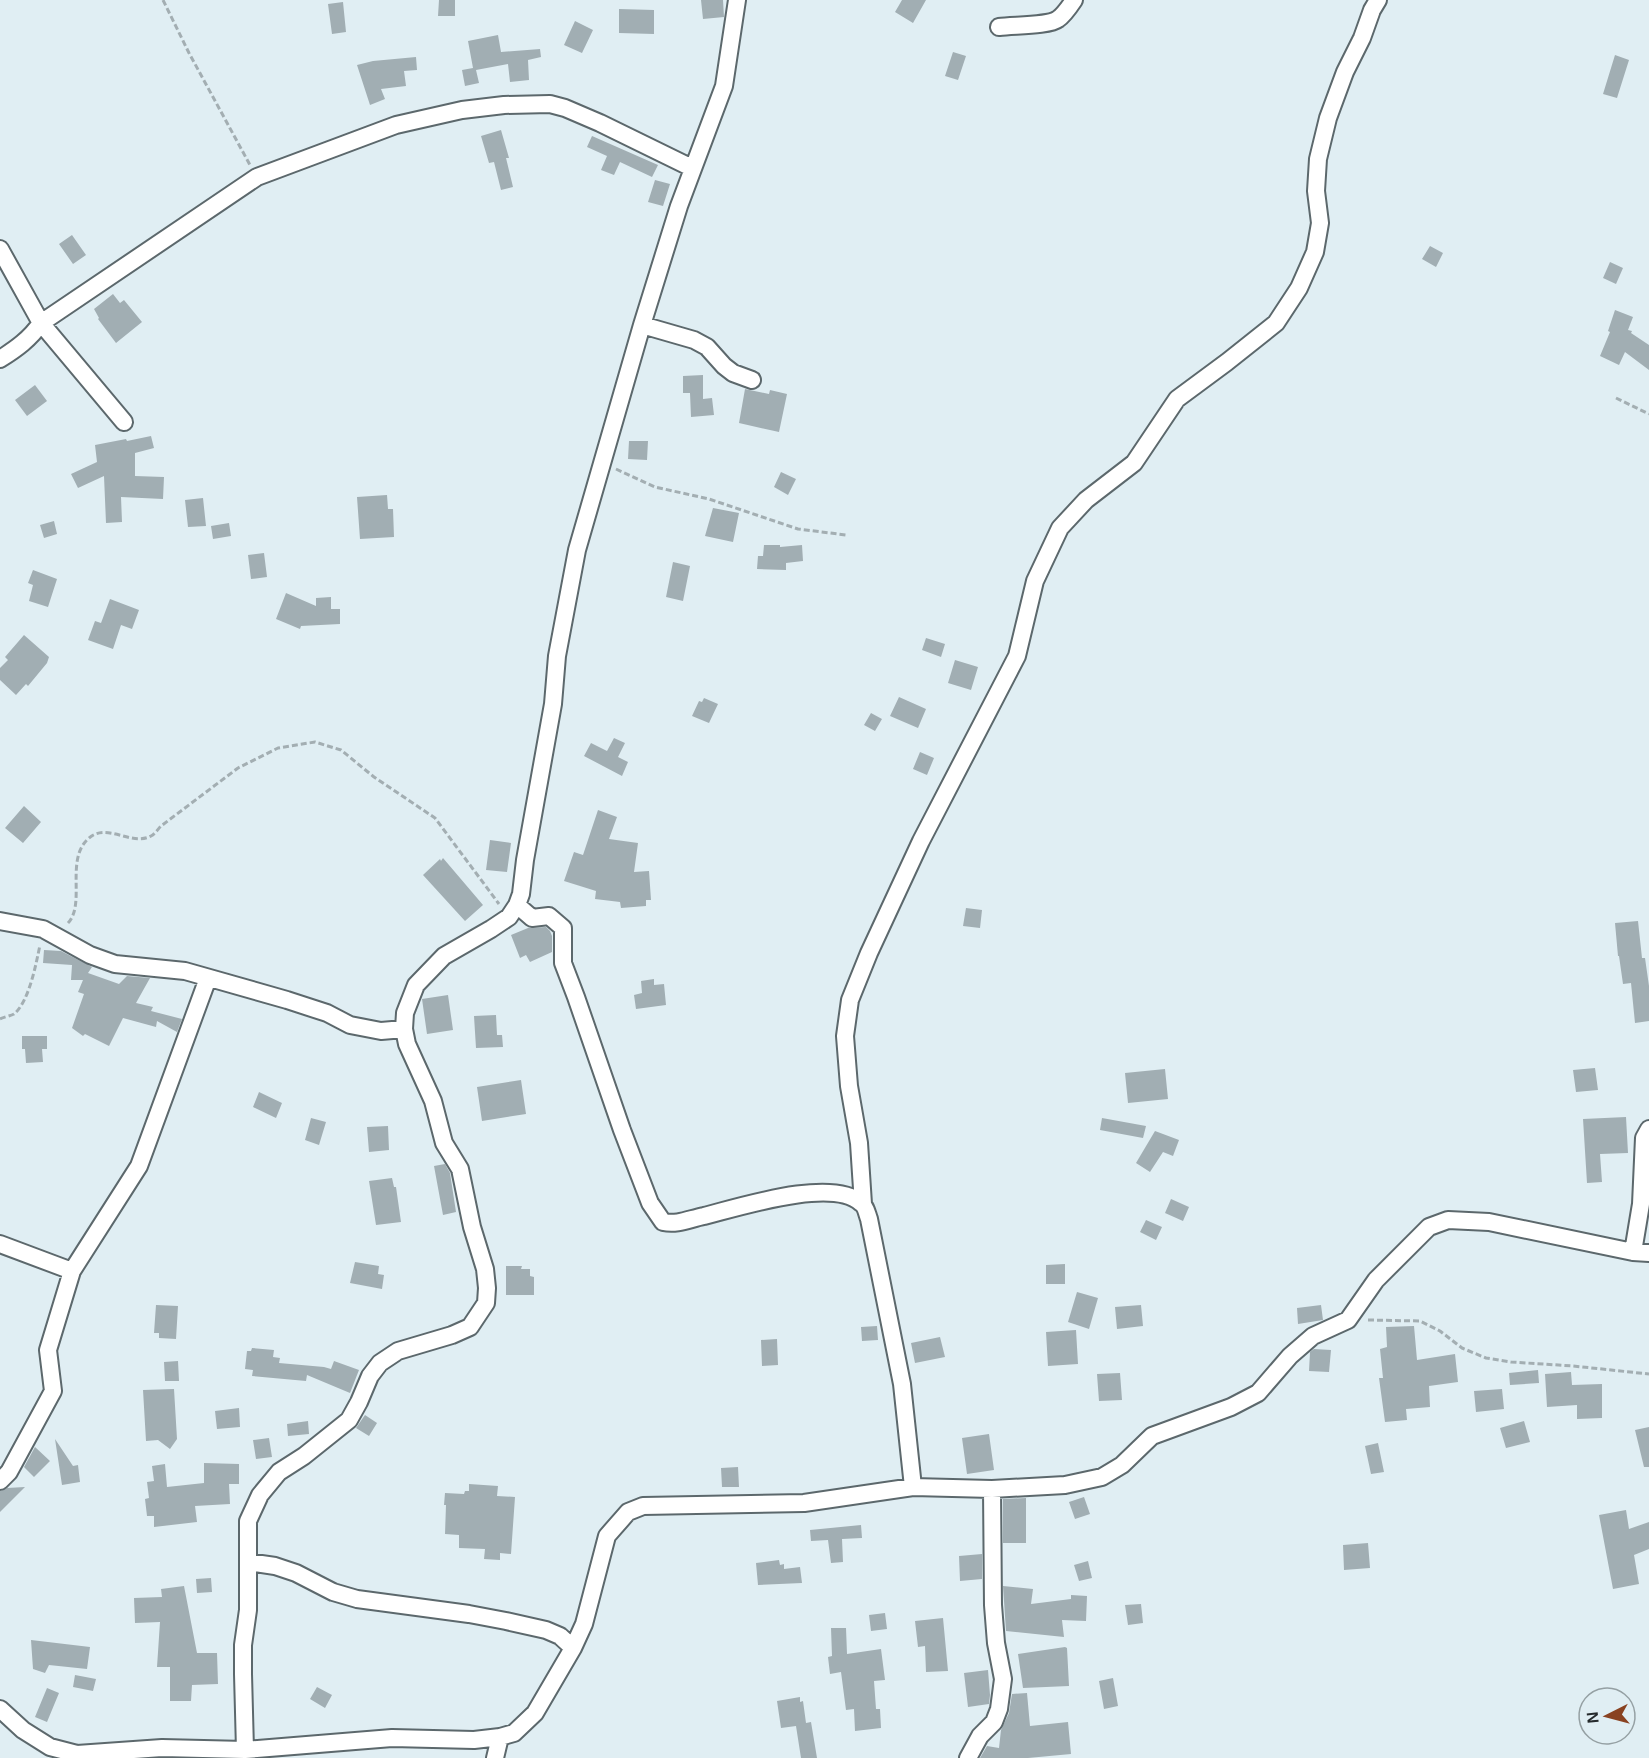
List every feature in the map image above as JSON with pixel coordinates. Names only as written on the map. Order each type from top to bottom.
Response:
[{"type":"street","points":[[245,1750],[243,1645],[248,1610],[248,1521],[260,1495],[279,1472],[304,1456],[349,1420],[370,1376],[380,1364],[398,1351],[452,1335],[470,1327],[486,1303],[485,1269],[472,1227],[460,1169],[444,1143],[433,1101],[407,1044],[404,1029],[405,1013],[416,985],[444,956],[492,929],[513,911],[521,894],[553,704],[557,656],[577,550],[679,206],[724,86],[737,0]]},
{"type":"street","points":[[999,27],[1058,20],[1074,0]]},
{"type":"street","points":[[913,1487],[902,1384],[869,1219],[863,1204],[859,1143],[849,1086],[845,1036],[850,1000],[869,953],[921,841],[1017,656],[1035,581],[1060,528],[1086,500],[1134,463],[1177,399],[1227,363],[1276,323],[1299,288],[1315,252],[1320,223],[1316,191],[1318,159],[1328,118],[1345,72],[1378,0]]},
{"type":"street","points":[[0,359],[26,341],[41,323],[256,177],[396,124],[462,110],[550,104],[566,108],[600,123],[692,168]]},
{"type":"street","points":[[0,249],[41,323],[124,422]]},
{"type":"street","points":[[642,325],[694,340],[733,373],[752,380]]},
{"type":"street","points":[[513,911],[532,918],[549,916],[563,928],[563,963],[650,1203],[663,1222],[674,1225],[802,1193],[828,1191],[847,1194],[863,1204]]},
{"type":"street","points":[[0,921],[47,931],[90,955],[115,964],[185,971],[327,1013],[350,1025],[381,1031],[404,1029]]},
{"type":"street","points":[[0,1481],[9,1472],[54,1391],[48,1350],[72,1271],[139,1166],[208,978]]},
{"type":"street","points":[[0,1709],[23,1730],[50,1747],[77,1754],[162,1748],[290,1752],[392,1738],[474,1740],[514,1733],[534,1713],[573,1648],[584,1624],[607,1536],[628,1512],[644,1506],[804,1503],[913,1487],[992,1489],[1065,1485],[1102,1477],[1122,1465],[1152,1436],[1231,1407],[1258,1393],[1290,1356],[1313,1336],[1348,1320],[1376,1280],[1429,1227],[1448,1220],[1489,1222],[1641,1252],[1644,1138],[1649,1129]]},
{"type":"street","points":[[0,1244],[72,1271]]},
{"type":"street","points":[[968,1758],[980,1736],[994,1722],[999,1709],[1003,1679],[996,1643],[993,1605],[992,1489]]},
{"type":"street","points":[[248,1562],[274,1566],[296,1573],[333,1592],[357,1599],[469,1614],[546,1630],[560,1636],[573,1648]]},
{"type":"street","points":[[495,1758],[500,1737]]},
{"type":"path","points":[[163,0],[256,177]]},
{"type":"path","points":[[1616,398],[1649,414]]},
{"type":"path","points":[[604,463],[655,487],[709,499],[798,530],[846,534]]},
{"type":"path","points":[[0,1019],[13,1015],[20,1008],[32,981],[47,931],[70,923],[75,914],[80,849],[89,838],[97,834],[111,833],[140,839],[151,836],[238,768],[278,747],[315,742],[341,750],[374,777],[435,818],[513,911]]},
{"type":"path","points":[[1348,1320],[1420,1321],[1440,1331],[1462,1348],[1486,1358],[1649,1374]]},
{"type":"building","points":[[439,0],[455,0],[455,16],[438,16]]},
{"type":"building","points":[[701,0],[723,0],[724,17],[703,19]]},
{"type":"building","points":[[902,0],[926,0],[913,23],[895,12]]},
{"type":"building","points":[[343,2],[346,32],[332,34],[328,4]]},
{"type":"building","points":[[619,9],[654,10],[654,34],[619,33]]},
{"type":"building","points":[[575,21],[593,30],[582,53],[564,45]]},
{"type":"building","points":[[498,35],[501,52],[540,49],[541,57],[528,60],[529,80],[510,82],[508,64],[476,70],[479,83],[465,86],[462,70],[473,68],[468,41]]},
{"type":"building","points":[[953,52],[966,56],[958,80],[945,76]]},
{"type":"building","points":[[1615,55],[1629,60],[1617,98],[1603,94]]},
{"type":"building","points":[[416,57],[417,70],[404,71],[406,86],[381,89],[385,99],[370,105],[357,65],[373,61]]},
{"type":"building","points":[[501,130],[509,158],[506,158],[513,187],[501,190],[494,162],[489,163],[481,136]]},
{"type":"building","points":[[592,136],[658,165],[652,177],[620,162],[614,175],[601,170],[607,156],[587,147]]},
{"type":"building","points":[[655,180],[670,184],[663,206],[648,202]]},
{"type":"building","points":[[72,235],[86,255],[73,264],[59,244]]},
{"type":"building","points":[[1430,246],[1443,253],[1436,267],[1422,259]]},
{"type":"building","points":[[1610,262],[1623,268],[1616,284],[1603,278]]},
{"type":"building","points":[[113,294],[120,303],[124,300],[142,322],[116,343],[98,319],[94,309]]},
{"type":"building","points":[[1615,310],[1633,317],[1628,330],[1649,345],[1649,370],[1625,352],[1619,365],[1600,356],[1610,332],[1608,331]]},
{"type":"building","points":[[703,375],[703,399],[712,398],[714,415],[691,417],[690,393],[683,393],[683,376]]},
{"type":"building","points":[[35,385],[47,401],[27,416],[15,400]]},
{"type":"building","points":[[745,389],[769,394],[770,390],[787,394],[779,432],[739,423]]},
{"type":"building","points":[[151,436],[154,448],[135,453],[135,476],[164,477],[163,499],[121,497],[122,522],[106,523],[104,476],[78,488],[71,474],[97,462],[95,445]]},
{"type":"building","points":[[629,441],[648,441],[647,460],[628,459]]},
{"type":"building","points":[[781,472],[796,479],[788,495],[774,487]]},
{"type":"building","points":[[387,495],[388,509],[393,509],[394,537],[360,539],[357,497]]},
{"type":"building","points":[[203,498],[206,526],[188,527],[185,500]]},
{"type":"building","points":[[713,508],[739,513],[733,542],[705,536]]},
{"type":"building","points":[[54,521],[57,534],[44,538],[40,525]]},
{"type":"building","points":[[229,523],[231,536],[213,539],[211,526]]},
{"type":"building","points":[[764,545],[780,545],[780,547],[802,545],[803,561],[786,563],[786,570],[757,569],[758,556],[763,556]]},
{"type":"building","points":[[264,553],[267,577],[251,579],[248,555]]},
{"type":"building","points":[[673,562],[690,566],[683,601],[666,597]]},
{"type":"building","points":[[33,570],[57,579],[48,607],[29,601],[33,585],[28,583]]},
{"type":"building","points":[[286,593],[316,606],[316,598],[331,597],[331,609],[340,609],[340,624],[301,626],[300,629],[276,619]]},
{"type":"building","points":[[110,599],[139,610],[132,629],[121,625],[113,649],[88,640],[95,621],[101,623]]},
{"type":"building","points":[[24,635],[49,657],[47,663],[28,686],[26,684],[16,695],[0,680],[0,668],[8,660],[5,657]]},
{"type":"building","points":[[926,638],[945,644],[941,657],[922,650]]},
{"type":"building","points":[[955,660],[978,667],[971,690],[948,683]]},
{"type":"building","points":[[899,697],[926,709],[918,728],[890,716]]},
{"type":"building","points":[[704,698],[718,704],[709,723],[692,716],[699,701],[702,702]]},
{"type":"building","points":[[871,713],[882,719],[875,731],[864,725]]},
{"type":"building","points":[[614,738],[625,743],[618,757],[628,762],[622,776],[584,756],[591,743],[607,751]]},
{"type":"building","points":[[920,752],[934,758],[927,775],[913,769]]},
{"type":"building","points":[[24,806],[41,822],[23,843],[5,828]]},
{"type":"building","points":[[598,810],[617,817],[609,839],[638,843],[634,872],[649,871],[651,900],[646,900],[646,906],[621,908],[620,902],[595,899],[596,891],[564,881],[574,852],[583,855]]},
{"type":"building","points":[[490,840],[511,843],[507,872],[486,870]]},
{"type":"building","points":[[443,858],[483,905],[465,921],[423,875]]},
{"type":"building","points":[[966,908],[982,910],[980,928],[963,926]]},
{"type":"building","points":[[1638,921],[1642,958],[1645,958],[1649,986],[1649,1021],[1635,1023],[1631,983],[1623,984],[1615,923]]},
{"type":"building","points":[[546,927],[552,936],[552,952],[530,962],[526,955],[520,958],[511,935],[528,928]]},
{"type":"building","points":[[44,950],[61,951],[92,967],[88,973],[119,984],[127,976],[150,978],[136,1003],[153,1007],[151,1011],[182,1019],[177,1032],[157,1021],[156,1027],[123,1018],[109,1046],[85,1034],[83,1036],[72,1028],[84,994],[78,992],[83,980],[71,980],[72,965],[43,963]]},
{"type":"building","points":[[654,979],[654,985],[664,984],[666,1005],[636,1009],[634,995],[642,993],[641,981]]},
{"type":"building","points":[[448,995],[453,1030],[427,1034],[422,999]]},
{"type":"building","points":[[496,1015],[497,1035],[502,1035],[503,1047],[476,1048],[474,1016]]},
{"type":"building","points":[[22,1036],[47,1036],[47,1049],[42,1049],[43,1062],[26,1063],[25,1049],[22,1049]]},
{"type":"building","points":[[1595,1068],[1598,1090],[1576,1092],[1573,1070]]},
{"type":"building","points":[[1165,1069],[1168,1099],[1128,1103],[1125,1073]]},
{"type":"building","points":[[521,1080],[526,1114],[482,1121],[477,1087]]},
{"type":"building","points":[[259,1092],[282,1103],[276,1118],[253,1107]]},
{"type":"building","points":[[1626,1117],[1628,1153],[1600,1154],[1602,1182],[1587,1183],[1583,1119]]},
{"type":"building","points":[[311,1118],[326,1122],[319,1145],[305,1140]]},
{"type":"building","points":[[1102,1118],[1146,1126],[1143,1138],[1100,1130]]},
{"type":"building","points":[[388,1126],[389,1150],[369,1152],[367,1127]]},
{"type":"building","points":[[1155,1131],[1179,1140],[1173,1156],[1163,1152],[1150,1172],[1136,1163]]},
{"type":"building","points":[[445,1164],[450,1173],[456,1212],[443,1215],[434,1166]]},
{"type":"building","points":[[392,1178],[394,1187],[396,1187],[401,1222],[376,1225],[369,1181]]},
{"type":"building","points":[[1171,1199],[1189,1207],[1183,1221],[1165,1213]]},
{"type":"building","points":[[1146,1220],[1162,1227],[1156,1240],[1140,1232]]},
{"type":"building","points":[[355,1262],[379,1266],[378,1274],[384,1275],[382,1289],[350,1283]]},
{"type":"building","points":[[1065,1264],[1065,1284],[1046,1284],[1046,1265]]},
{"type":"building","points":[[506,1266],[522,1266],[521,1269],[530,1269],[530,1276],[534,1277],[534,1295],[506,1295]]},
{"type":"building","points":[[1077,1292],[1098,1298],[1089,1329],[1068,1322]]},
{"type":"building","points":[[156,1305],[178,1306],[176,1339],[159,1338],[159,1333],[154,1333]]},
{"type":"building","points":[[1141,1305],[1143,1326],[1117,1329],[1115,1307]]},
{"type":"building","points":[[1321,1305],[1323,1320],[1298,1324],[1297,1308]]},
{"type":"building","points":[[877,1326],[878,1340],[862,1341],[861,1327]]},
{"type":"building","points":[[1414,1326],[1417,1360],[1455,1354],[1458,1382],[1429,1386],[1430,1407],[1406,1409],[1407,1420],[1385,1422],[1379,1378],[1383,1378],[1380,1349],[1387,1347],[1386,1327]]},
{"type":"building","points":[[1076,1330],[1078,1364],[1048,1366],[1046,1332]]},
{"type":"building","points":[[940,1337],[945,1357],[915,1363],[911,1343]]},
{"type":"building","points":[[777,1339],[778,1365],[762,1366],[761,1340]]},
{"type":"building","points":[[252,1348],[274,1350],[273,1357],[280,1358],[279,1363],[331,1369],[334,1361],[359,1370],[350,1393],[307,1375],[306,1381],[252,1376],[253,1370],[245,1369],[247,1351],[251,1351]]},
{"type":"building","points":[[1314,1349],[1331,1350],[1329,1372],[1309,1371],[1310,1352]]},
{"type":"building","points":[[178,1361],[179,1381],[165,1381],[164,1362]]},
{"type":"building","points":[[1538,1370],[1539,1383],[1510,1385],[1509,1373]]},
{"type":"building","points":[[1571,1372],[1572,1385],[1602,1384],[1602,1418],[1577,1419],[1577,1405],[1547,1407],[1545,1374]]},
{"type":"building","points":[[1120,1373],[1122,1400],[1099,1401],[1097,1374]]},
{"type":"building","points":[[174,1389],[177,1439],[170,1449],[158,1440],[146,1441],[143,1390]]},
{"type":"building","points":[[1502,1389],[1504,1409],[1476,1412],[1474,1391]]},
{"type":"building","points":[[239,1408],[240,1427],[217,1429],[215,1411]]},
{"type":"building","points":[[365,1415],[377,1423],[369,1436],[356,1428]]},
{"type":"building","points":[[308,1421],[309,1434],[288,1436],[287,1424]]},
{"type":"building","points":[[1524,1421],[1530,1442],[1506,1448],[1500,1428]]},
{"type":"building","points":[[1649,1427],[1649,1467],[1644,1467],[1635,1430]]},
{"type":"building","points":[[989,1434],[994,1470],[967,1474],[962,1438]]},
{"type":"building","points":[[269,1438],[272,1457],[256,1459],[253,1440]]},
{"type":"building","points":[[55,1439],[73,1466],[78,1465],[80,1482],[62,1485]]},
{"type":"building","points":[[1378,1443],[1384,1472],[1371,1474],[1365,1446]]},
{"type":"building","points":[[35,1447],[50,1461],[34,1477],[24,1467]]},
{"type":"building","points":[[204,1463],[239,1464],[239,1484],[229,1484],[230,1504],[195,1506],[197,1522],[154,1527],[154,1516],[147,1516],[145,1499],[149,1498],[147,1482],[154,1481],[152,1466],[165,1464],[167,1487],[204,1483]]},
{"type":"building","points":[[738,1467],[739,1487],[722,1487],[721,1468]]},
{"type":"building","points":[[469,1484],[498,1486],[497,1496],[515,1497],[511,1554],[500,1553],[500,1560],[484,1559],[485,1549],[459,1548],[459,1535],[445,1534],[445,1493],[464,1494],[465,1491],[469,1491]]},
{"type":"building","points":[[25,1487],[0,1512],[0,1491],[7,1488]]},
{"type":"building","points":[[1084,1497],[1090,1514],[1075,1519],[1069,1502]]},
{"type":"building","points":[[1026,1498],[1026,1543],[1003,1543],[1003,1499]]},
{"type":"building","points":[[1626,1510],[1629,1529],[1649,1522],[1649,1549],[1634,1555],[1639,1584],[1613,1589],[1599,1515]]},
{"type":"building","points":[[861,1525],[862,1538],[842,1539],[843,1562],[831,1563],[828,1540],[811,1541],[810,1530]]},
{"type":"building","points":[[1368,1543],[1370,1568],[1344,1570],[1343,1545]]},
{"type":"building","points":[[982,1554],[982,1579],[960,1581],[959,1556]]},
{"type":"building","points":[[779,1560],[780,1565],[784,1564],[784,1569],[800,1567],[802,1583],[758,1585],[756,1563]]},
{"type":"building","points":[[1088,1561],[1092,1578],[1079,1581],[1074,1565]]},
{"type":"building","points":[[211,1578],[212,1592],[197,1593],[196,1579]]},
{"type":"building","points":[[184,1586],[197,1653],[217,1653],[218,1684],[192,1685],[191,1701],[170,1701],[170,1667],[157,1667],[160,1622],[135,1623],[134,1598],[162,1597],[161,1589]]},
{"type":"building","points":[[1003,1586],[1033,1589],[1031,1604],[1071,1599],[1071,1595],[1087,1596],[1086,1621],[1062,1620],[1064,1637],[1006,1631]]},
{"type":"building","points":[[1141,1604],[1143,1623],[1128,1625],[1125,1605]]},
{"type":"building","points":[[885,1613],[887,1629],[871,1631],[869,1615]]},
{"type":"building","points":[[943,1618],[948,1671],[926,1672],[925,1646],[918,1647],[915,1621]]},
{"type":"building","points":[[831,1628],[846,1628],[847,1654],[881,1649],[885,1680],[874,1681],[876,1709],[880,1709],[881,1728],[855,1731],[854,1709],[846,1710],[841,1672],[830,1674],[828,1657],[832,1656]]},
{"type":"building","points":[[31,1640],[90,1647],[87,1669],[49,1665],[45,1673],[33,1669]]},
{"type":"building","points":[[1067,1648],[1069,1686],[1023,1688],[1018,1654]]},
{"type":"building","points":[[988,1670],[989,1704],[968,1707],[964,1673]]},
{"type":"building","points":[[75,1675],[96,1679],[93,1691],[73,1687]]},
{"type":"building","points":[[1113,1678],[1118,1706],[1104,1709],[1099,1681]]},
{"type":"building","points":[[317,1687],[332,1695],[325,1708],[310,1699]]},
{"type":"building","points":[[47,1688],[59,1693],[47,1722],[35,1717]]},
{"type":"building","points":[[1027,1693],[1030,1726],[1068,1722],[1071,1754],[1028,1758],[980,1758],[987,1746],[999,1748],[1001,1730],[1009,1713],[1012,1694]]},
{"type":"building","points":[[800,1697],[800,1702],[803,1701],[806,1723],[811,1722],[817,1758],[801,1758],[796,1726],[781,1728],[777,1701]]}]
